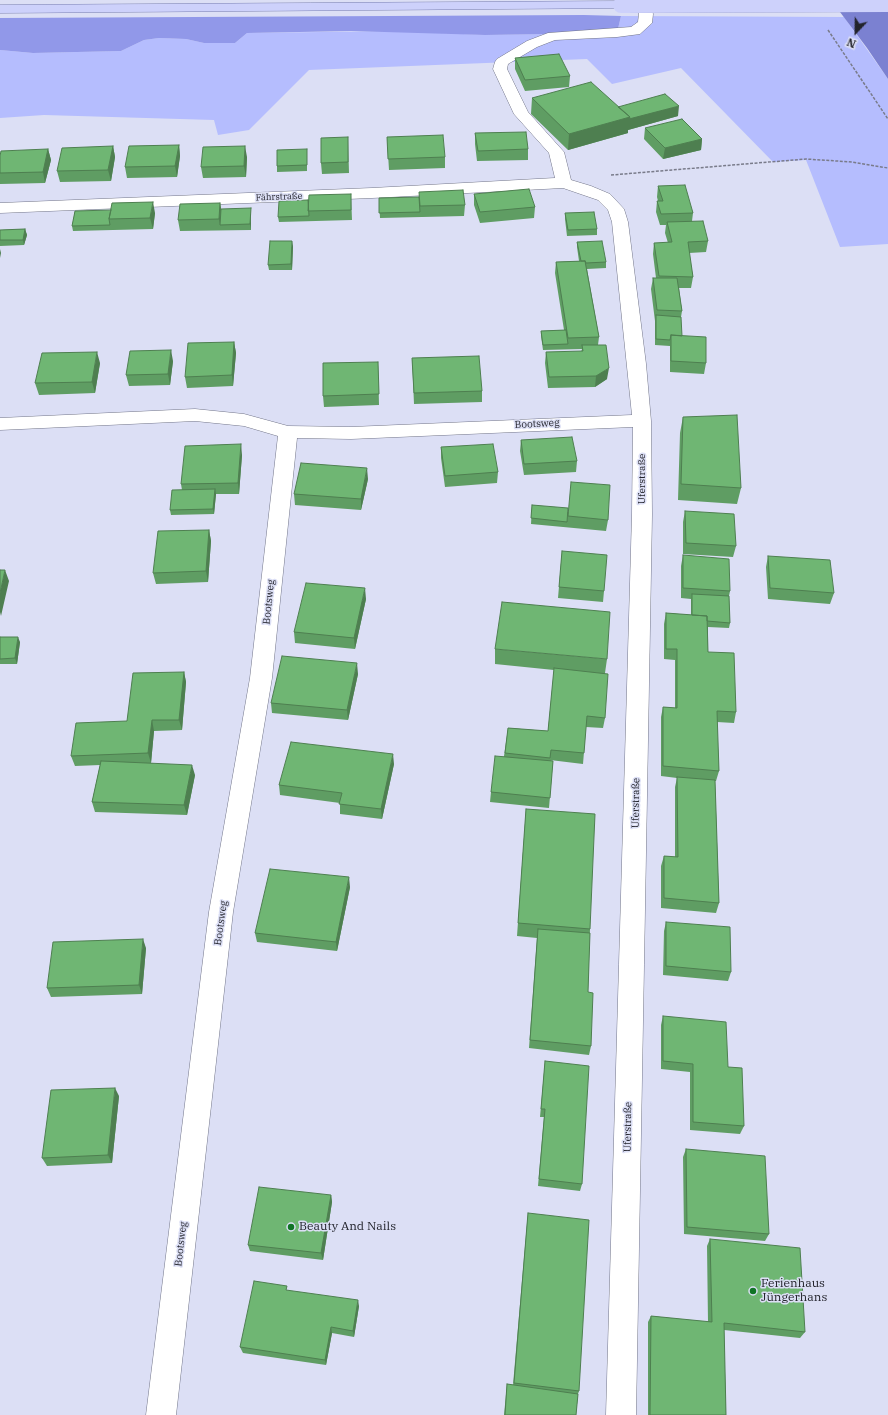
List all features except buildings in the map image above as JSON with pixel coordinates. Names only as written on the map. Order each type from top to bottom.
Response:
[{"type":"main road","points":[[0,9],[888,4]]},
{"type":"street","points":[[564,183],[556,152],[521,114],[500,69],[502,62],[532,44],[553,36],[617,33],[635,30],[645,23],[646,14],[642,0]]},
{"type":"street","name":"Fährstraße","points":[[0,208],[348,194],[564,183],[594,193]]},
{"type":"street","name":"Uferstraße","points":[[594,193],[616,210],[620,222],[637,364],[642,421],[642,514],[621,1415]]},
{"type":"street","name":"Bootsweg","points":[[0,424],[195,415],[244,420],[288,432],[351,433],[606,421],[642,421]]},
{"type":"street","name":"Bootsweg","points":[[161,1415],[221,912],[261,678],[288,432]]},
{"type":"path","points":[[826,28],[842,49],[888,119]]},
{"type":"path","points":[[594,193],[608,175],[806,159],[852,162],[888,168]]},
{"type":"shaded area","points":[[831,0],[888,0],[888,79],[867,48]]},
{"type":"shaded area","points":[[621,16],[844,17],[888,79],[888,244],[840,247],[806,160],[773,162],[681,68],[612,84],[587,59],[309,70],[249,130],[218,135],[214,120],[44,115],[0,118],[0,50],[33,53],[121,51],[144,40],[159,38],[186,39],[204,43],[235,43],[247,33],[397,31],[485,35],[617,33]]},
{"type":"shaded area","points":[[621,16],[617,33],[485,35],[351,31],[247,33],[235,43],[204,43],[186,39],[159,38],[144,40],[121,51],[33,53],[0,50],[0,18]]},
{"type":"place","name":"Beauty And Nails","points":[[291,1227]]},
{"type":"place","name":"Ferienhaus Jüngerhans","points":[[753,1291]]}]
